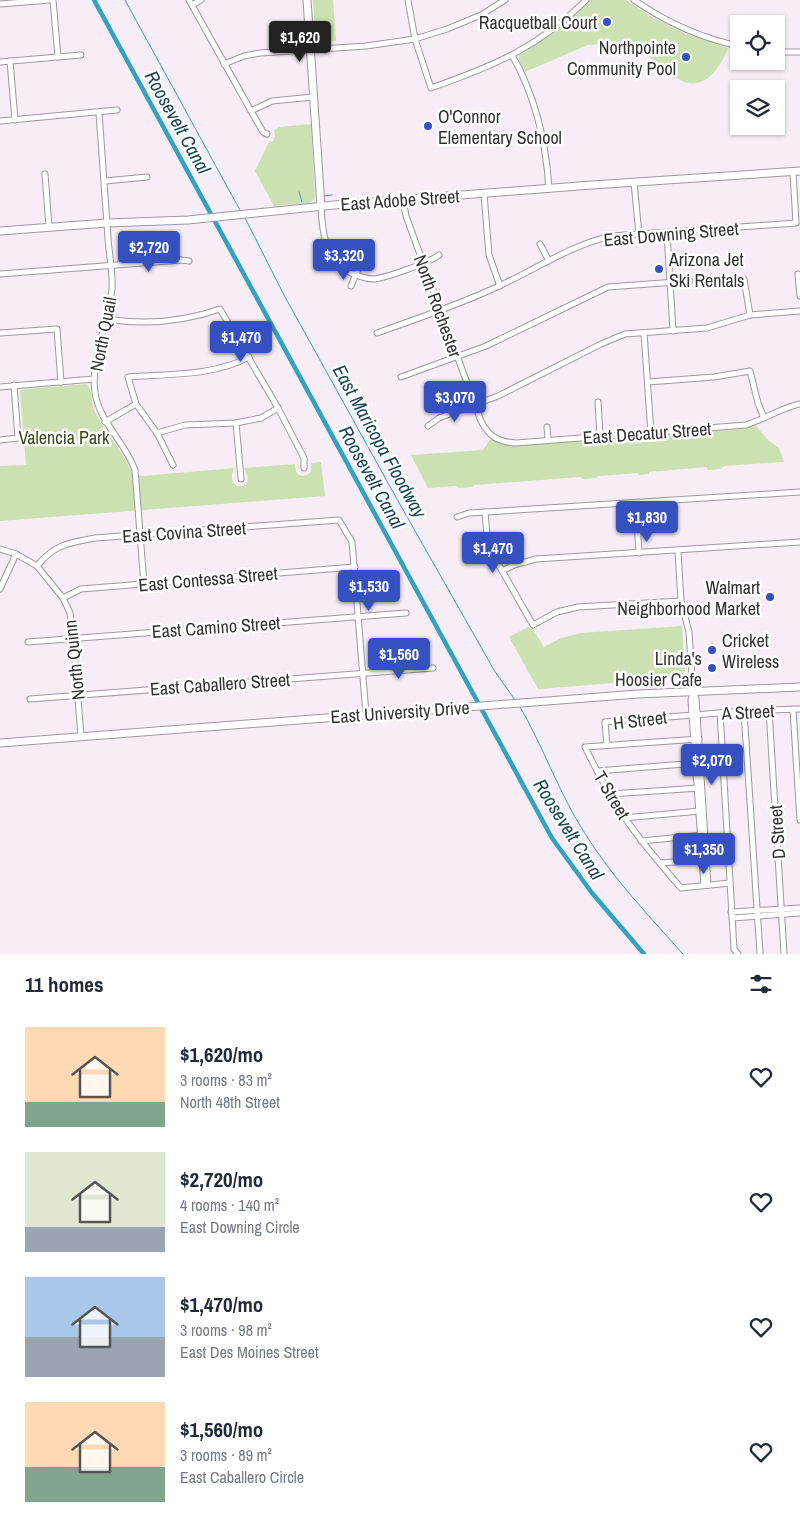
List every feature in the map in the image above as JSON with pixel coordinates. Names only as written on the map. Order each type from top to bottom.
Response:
[{"type":"street","points":[[0,4],[52,0],[58,58]]},
{"type":"street","points":[[201,0],[191,2],[250,111],[263,132],[267,134]]},
{"type":"street","points":[[307,0],[322,231],[328,248],[340,266],[367,279],[382,278],[423,264],[439,255]]},
{"type":"street","points":[[408,0],[415,39],[431,88],[512,56],[562,23],[586,0]]},
{"type":"street","points":[[224,64],[252,54],[366,46],[415,39],[447,29],[480,15],[505,0]]},
{"type":"street","points":[[634,0],[684,29],[730,44]]},
{"type":"street","points":[[785,52],[800,52]]},
{"type":"street","points":[[0,62],[81,55]]},
{"type":"street","points":[[512,56],[522,73],[539,119],[547,156],[549,188]]},
{"type":"street","points":[[10,61],[15,120]]},
{"type":"street","points":[[250,111],[272,101],[313,97]]},
{"type":"street","points":[[0,121],[117,110]]},
{"type":"street","name":"North Quail","points":[[99,113],[112,287],[96,360],[95,394],[99,410],[131,457],[136,470],[144,584]]},
{"type":"street","name":"East Adobe Street","points":[[0,231],[107,223],[172,221],[321,206],[797,171]]},
{"type":"street","name":"East Downing Street","points":[[377,333],[500,286],[596,239],[612,236],[796,223],[797,171]]},
{"type":"street","points":[[46,174],[49,227]]},
{"type":"street","points":[[105,181],[147,177]]},
{"type":"street","points":[[634,182],[639,235]]},
{"type":"street","points":[[484,194],[489,255],[500,286]]},
{"type":"street","name":"North Rochester","points":[[403,200],[406,216],[475,406],[484,428],[491,436]]},
{"type":"street","points":[[667,233],[673,331]]},
{"type":"street","points":[[540,244],[549,261]]},
{"type":"street","points":[[0,274],[181,260],[189,261]]},
{"type":"street","points":[[351,286],[361,262]]},
{"type":"street","points":[[798,274],[800,296]]},
{"type":"street","points":[[744,279],[750,315]]},
{"type":"street","points":[[401,377],[486,346],[608,287],[669,281],[690,281]]},
{"type":"street","points":[[106,319],[135,323],[173,320],[192,318],[220,309],[278,408],[304,458],[304,468]]},
{"type":"street","points":[[428,426],[439,418],[498,396],[624,334],[707,328],[750,315],[800,311]]},
{"type":"street","points":[[0,333],[58,329],[61,382]]},
{"type":"street","points":[[644,333],[651,433]]},
{"type":"street","points":[[173,465],[158,433],[136,404],[128,377],[218,370],[235,365],[249,357]]},
{"type":"street","points":[[648,382],[714,377],[750,371],[764,418]]},
{"type":"street","points":[[0,386],[94,379]]},
{"type":"street","points":[[0,440],[18,438],[14,385]]},
{"type":"street","points":[[598,402],[600,436]]},
{"type":"street","points":[[106,422],[136,404]]},
{"type":"street","name":"East Decatur Street","points":[[491,436],[497,440],[507,442],[746,425],[779,410],[800,404]]},
{"type":"street","points":[[158,433],[185,425],[236,423],[261,418],[278,408]]},
{"type":"street","points":[[236,423],[241,479]]},
{"type":"street","points":[[547,427],[548,440]]},
{"type":"street","points":[[457,517],[485,512],[800,492]]},
{"type":"street","points":[[636,503],[639,553]]},
{"type":"street","points":[[485,512],[487,536],[492,553],[533,625],[557,612],[578,607],[681,601]]},
{"type":"street","name":"East Covina Street","points":[[37,566],[47,554],[70,542],[95,538],[339,520],[352,542],[355,567]]},
{"type":"street","points":[[502,571],[514,565],[536,560],[800,542]]},
{"type":"street","points":[[0,549],[16,554],[0,589]]},
{"type":"street","name":"A Street","points":[[678,551],[681,601],[689,632],[696,700],[696,739],[706,885]]},
{"type":"street","name":"North Quinn","points":[[16,554],[37,566],[63,598],[70,613],[81,736]]},
{"type":"street","points":[[355,567],[366,714]]},
{"type":"street","name":"East Contessa Street","points":[[63,598],[81,589],[355,567]]},
{"type":"street","name":"East Camino Street","points":[[28,642],[406,612]]},
{"type":"street","name":"East Caballero Street","points":[[30,699],[433,668]]},
{"type":"street","name":"East University Drive","points":[[0,743],[501,704],[694,691],[800,687]]},
{"type":"street","points":[[793,709],[800,820]]},
{"type":"street","name":"A Street","points":[[695,715],[800,709]]},
{"type":"street","name":"D Street","points":[[769,710],[784,954]]},
{"type":"street","points":[[744,711],[760,954]]},
{"type":"street","points":[[720,713],[731,915],[734,949],[738,954]]},
{"type":"street","name":"H Street","points":[[607,745],[605,722],[695,715]]},
{"type":"street","points":[[607,745],[696,739]]},
{"type":"street","name":"T Street","points":[[607,745],[585,747],[624,818],[681,888],[706,885]]},
{"type":"street","points":[[597,771],[698,763]]},
{"type":"street","points":[[610,794],[700,788]]},
{"type":"street","points":[[624,818],[701,811]]},
{"type":"street","points":[[641,841],[703,835]]},
{"type":"street","points":[[660,863],[704,859]]},
{"type":"street","points":[[706,885],[730,883]]},
{"type":"street","points":[[731,915],[800,908]]},
{"type":"street","points":[[782,911],[800,913]]},
{"type":"green space","points":[[313,0],[333,0],[336,41],[316,42]]},
{"type":"green space","points":[[590,0],[626,0],[650,16],[686,34],[728,48],[716,70],[704,81],[697,83],[680,80],[635,49],[612,44],[588,45],[525,72],[519,60],[519,55],[557,30]]},
{"type":"green space","points":[[311,124],[315,199],[309,203],[274,206],[255,171],[269,142],[273,141],[275,136],[274,130],[279,127]]},
{"type":"green space","name":"Valencia Park","points":[[87,384],[96,414],[124,457],[132,473],[142,476],[235,468],[232,474],[232,481],[237,486],[242,486],[247,484],[248,481],[244,468],[295,464],[296,472],[304,476],[308,475],[311,471],[311,463],[321,462],[325,496],[0,521],[0,466],[26,465],[20,391],[24,389]]},
{"type":"green space","points":[[756,426],[767,439],[779,448],[784,462],[724,466],[721,469],[708,470],[706,467],[649,472],[649,474],[639,475],[638,473],[598,476],[596,478],[582,479],[580,477],[474,485],[472,487],[459,488],[456,486],[428,488],[411,455],[483,450],[491,438],[499,443],[515,446],[742,429]]},
{"type":"green space","points":[[682,626],[685,671],[680,678],[538,689],[509,637],[528,627],[533,629],[544,647],[561,638],[581,633]]},
{"type":"waterway","name":"Roosevelt Canal","points":[[94,0],[552,838],[592,893],[644,954]]},
{"type":"waterway","name":"East Maricopa Floodway","points":[[125,0],[241,212]]},
{"type":"waterway","points":[[299,192],[302,202]]},
{"type":"waterway","points":[[324,196],[332,195]]},
{"type":"waterway","name":"East Maricopa Floodway","points":[[245,218],[284,295],[393,492],[494,670],[515,700]]},
{"type":"waterway","name":"East Maricopa Floodway","points":[[519,705],[536,736],[566,801],[595,848],[630,895],[683,954]]},
{"type":"place","name":"Racquetball Court","points":[[607,22]]},
{"type":"place","name":"Northpointe Community Pool","points":[[686,57]]},
{"type":"place","name":"O'Connor Elementary School","points":[[428,126]]},
{"type":"place","name":"Arizona Jet Ski Rentals","points":[[659,269]]},
{"type":"place","name":"Walmart Neighborhood Market","points":[[770,597]]},
{"type":"place","name":"Cricket Wireless","points":[[712,650]]},
{"type":"place","name":"Linda's Hoosier Cafe","points":[[712,668]]}]
